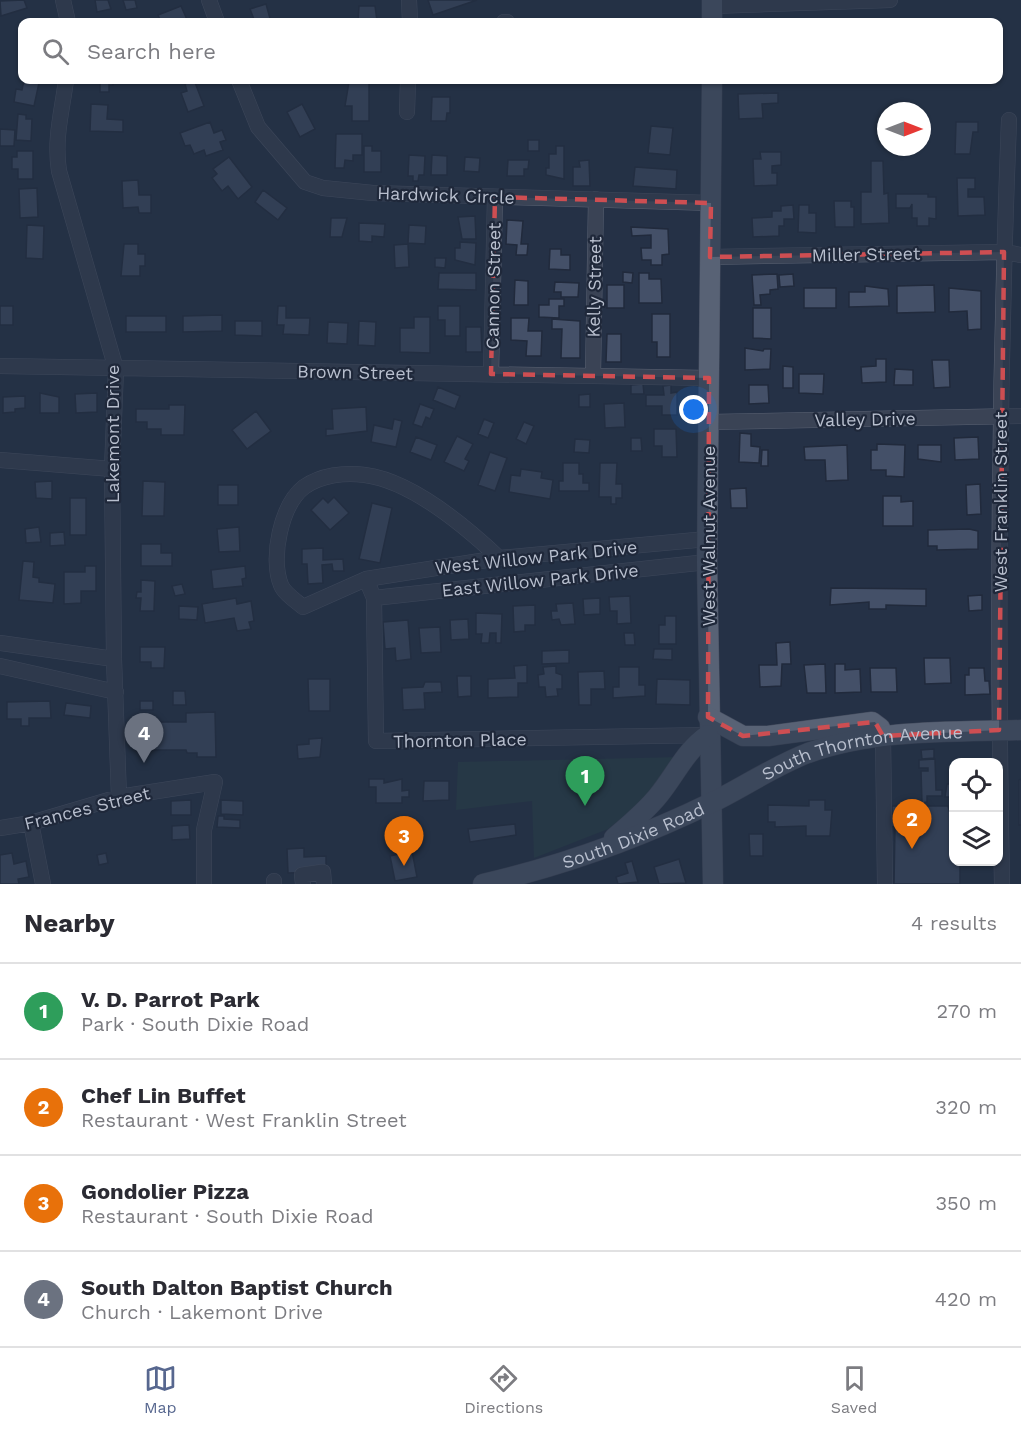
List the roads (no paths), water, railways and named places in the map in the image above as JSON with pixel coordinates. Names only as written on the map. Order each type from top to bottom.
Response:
[{"type":"main road","name":"West Walnut Avenue","points":[[712,84],[707,562],[708,726],[713,884]]},
{"type":"main road","points":[[604,847],[656,799],[708,726],[743,736],[768,736],[872,722],[880,728],[883,736]]},
{"type":"main road","name":"South Thornton Avenue","points":[[711,803],[808,753],[883,736],[1021,730]]},
{"type":"main road","name":"South Dixie Road","points":[[483,884],[514,877],[604,847],[711,803]]},
{"type":"street","points":[[63,0],[67,18]]},
{"type":"street","points":[[209,0],[216,18]]},
{"type":"street","points":[[410,0],[410,18]]},
{"type":"street","points":[[712,9],[890,0]]},
{"type":"street","name":"Lakemont Drive","points":[[65,84],[57,128],[59,171],[116,369],[112,469],[114,659],[119,797]]},
{"type":"street","name":"Hardwick Circle","points":[[241,84],[258,127],[305,182],[322,188],[373,193],[711,204]]},
{"type":"street","points":[[407,112],[408,84]]},
{"type":"street","name":"West Franklin Street","points":[[1002,884],[999,730],[1000,416],[1009,120]]},
{"type":"street","name":"Cannon Street","points":[[491,374],[495,197]]},
{"type":"street","name":"Kelly Street","points":[[593,376],[596,199]]},
{"type":"street","name":"Miller Street","points":[[710,257],[1004,252],[1021,255]]},
{"type":"street","name":"Brown Street","points":[[0,366],[709,378]]},
{"type":"street","name":"Valley Drive","points":[[709,422],[1021,416]]},
{"type":"street","points":[[0,460],[112,469]]},
{"type":"street","name":"West Willow Park Drive","points":[[499,558],[475,536],[399,483],[365,474],[327,475],[303,488],[289,510],[276,543],[276,561],[281,586],[303,607],[366,579],[499,558],[707,539]]},
{"type":"street","name":"East Willow Park Drive","points":[[374,598],[707,562]]},
{"type":"street","name":"Thornton Place","points":[[366,579],[374,598],[376,741],[708,726]]},
{"type":"street","points":[[0,643],[114,659]]},
{"type":"street","points":[[0,666],[116,692]]},
{"type":"street","points":[[883,736],[885,884]]},
{"type":"street","name":"Frances Street","points":[[0,828],[31,823],[119,797],[215,782],[204,830],[204,884]]},
{"type":"street","points":[[31,823],[43,884]]},
{"type":"street","points":[[303,884],[302,875],[323,872],[324,884]]},
{"type":"place","name":"South Dalton Baptist Church","points":[[144,763]]},
{"type":"place","name":"V. D. Parrot Park","points":[[585,806]]},
{"type":"place","name":"Chef Lin Buffet","points":[[912,849]]},
{"type":"place","name":"Gondolier Pizza","points":[[404,866]]}]
